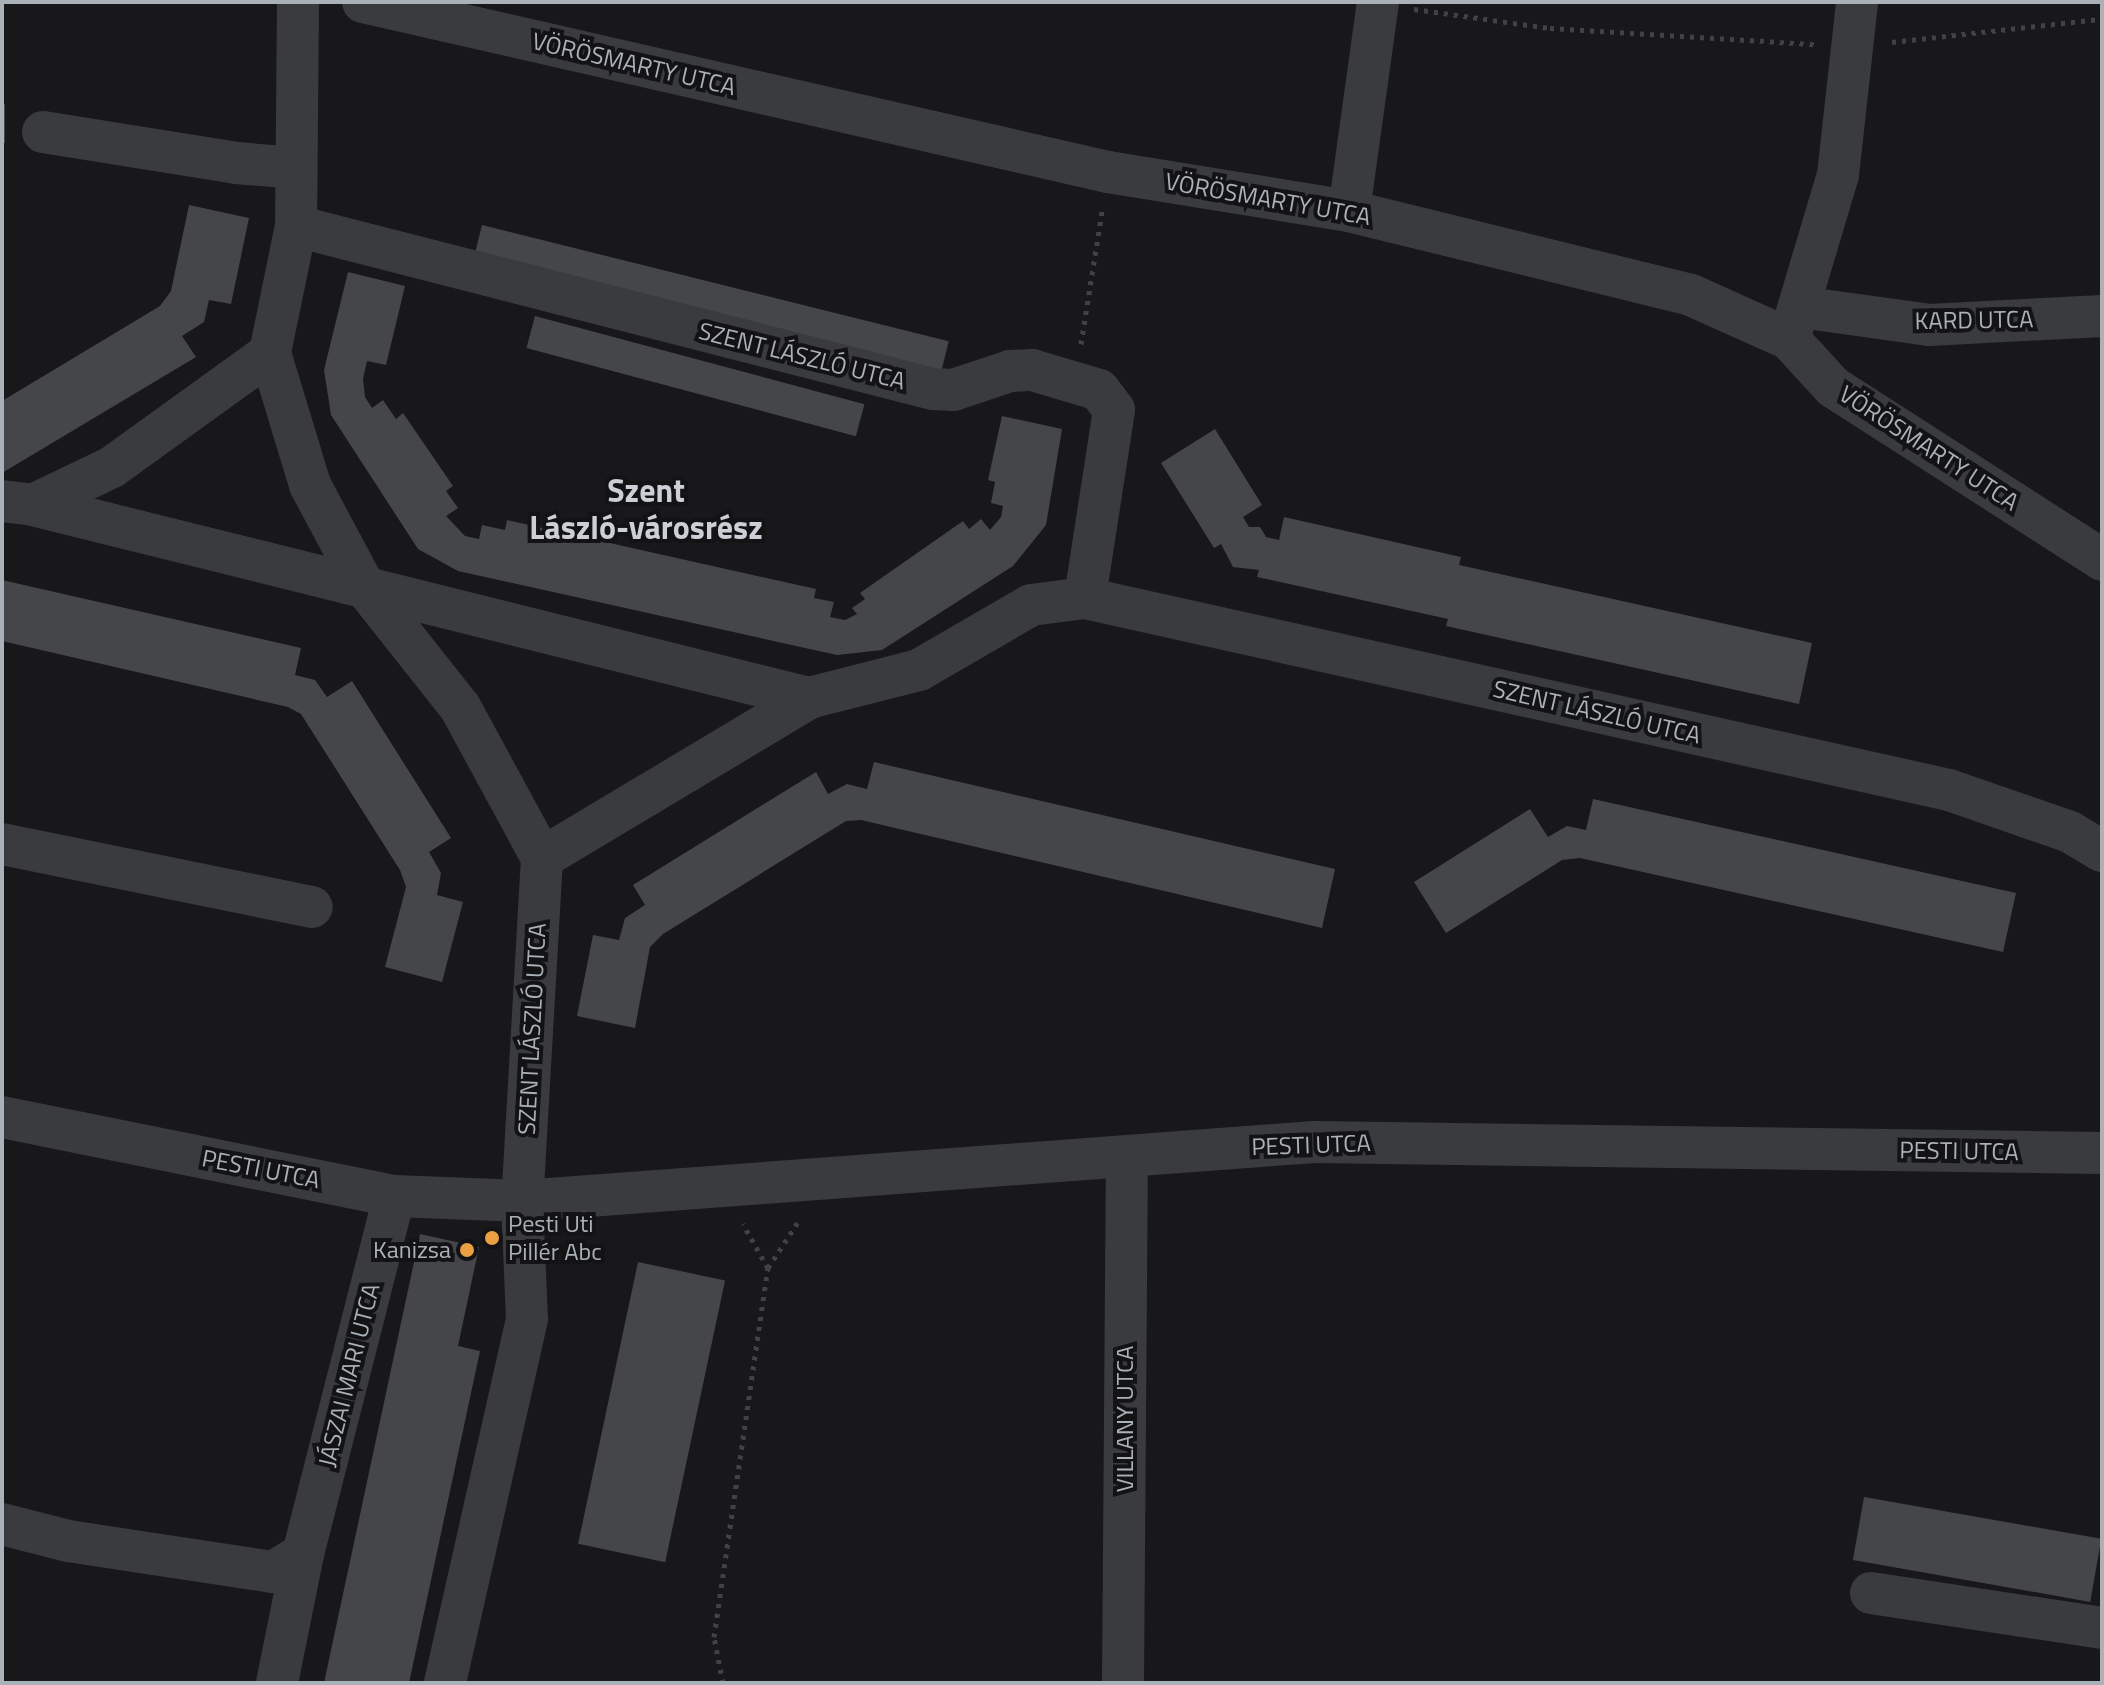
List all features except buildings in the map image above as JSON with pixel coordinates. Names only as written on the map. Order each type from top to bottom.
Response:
[{"type":"street","points":[[298,2],[296,226],[270,353],[310,485],[364,586],[460,707],[542,858]]},
{"type":"street","name":"VÖRÖSMARTY UTCA","points":[[363,2],[1108,172],[1349,211],[1794,323],[1833,387],[2102,560]]},
{"type":"street","points":[[1794,323],[1838,175],[1857,2]]},
{"type":"street","points":[[1349,211],[1378,3]]},
{"type":"street","points":[[43,132],[236,163],[295,168]]},
{"type":"street","name":"SZENT LÁSZLÓ UTCA","points":[[296,226],[933,389],[953,390],[1010,371],[1032,370],[1075,380],[1099,390],[1114,410],[1085,598]]},
{"type":"street","name":"KARD UTCA","points":[[1794,323],[1929,325],[2102,316]]},
{"type":"street","name":"SZENT LÁSZLÓ UTCA","points":[[17,503],[112,467],[270,353]]},
{"type":"street","name":"SZENT LÁSZLÓ UTCA","points":[[17,503],[809,698]]},
{"type":"street","name":"SZENT LÁSZLÓ UTCA","points":[[522,1201],[542,858],[809,698],[919,670],[1031,605],[1085,598],[1949,790],[2070,832],[2102,851]]},
{"type":"street","points":[[2,844],[312,907]]},
{"type":"street","name":"PESTI UTCA","points":[[2,1117],[394,1196],[522,1201],[1315,1142],[2102,1153]]},
{"type":"street","name":"VILLANY UTCA","points":[[1123,1683],[1127,1156]]},
{"type":"street","name":"JÁSZAI MARI UTCA","points":[[277,1683],[303,1554],[394,1196]]},
{"type":"street","points":[[445,1683],[527,1319],[522,1201]]},
{"type":"street","points":[[2,1524],[68,1541],[273,1572],[303,1554]]},
{"type":"street","points":[[1871,1593],[2102,1628]]},
{"type":"path","points":[[1378,3],[1550,28],[1854,46],[2102,19]]},
{"type":"path","points":[[1075,380],[1108,172]]},
{"type":"path","points":[[722,1187],[768,1268],[714,1637],[723,1683]]},
{"type":"place","name":"Pesti Uti Pillér Abc","points":[[492,1238]]},
{"type":"place","name":"Kanizsa","points":[[467,1250]]},
{"type":"district","name":"Szent László-városrész","points":[[646,510]]}]
